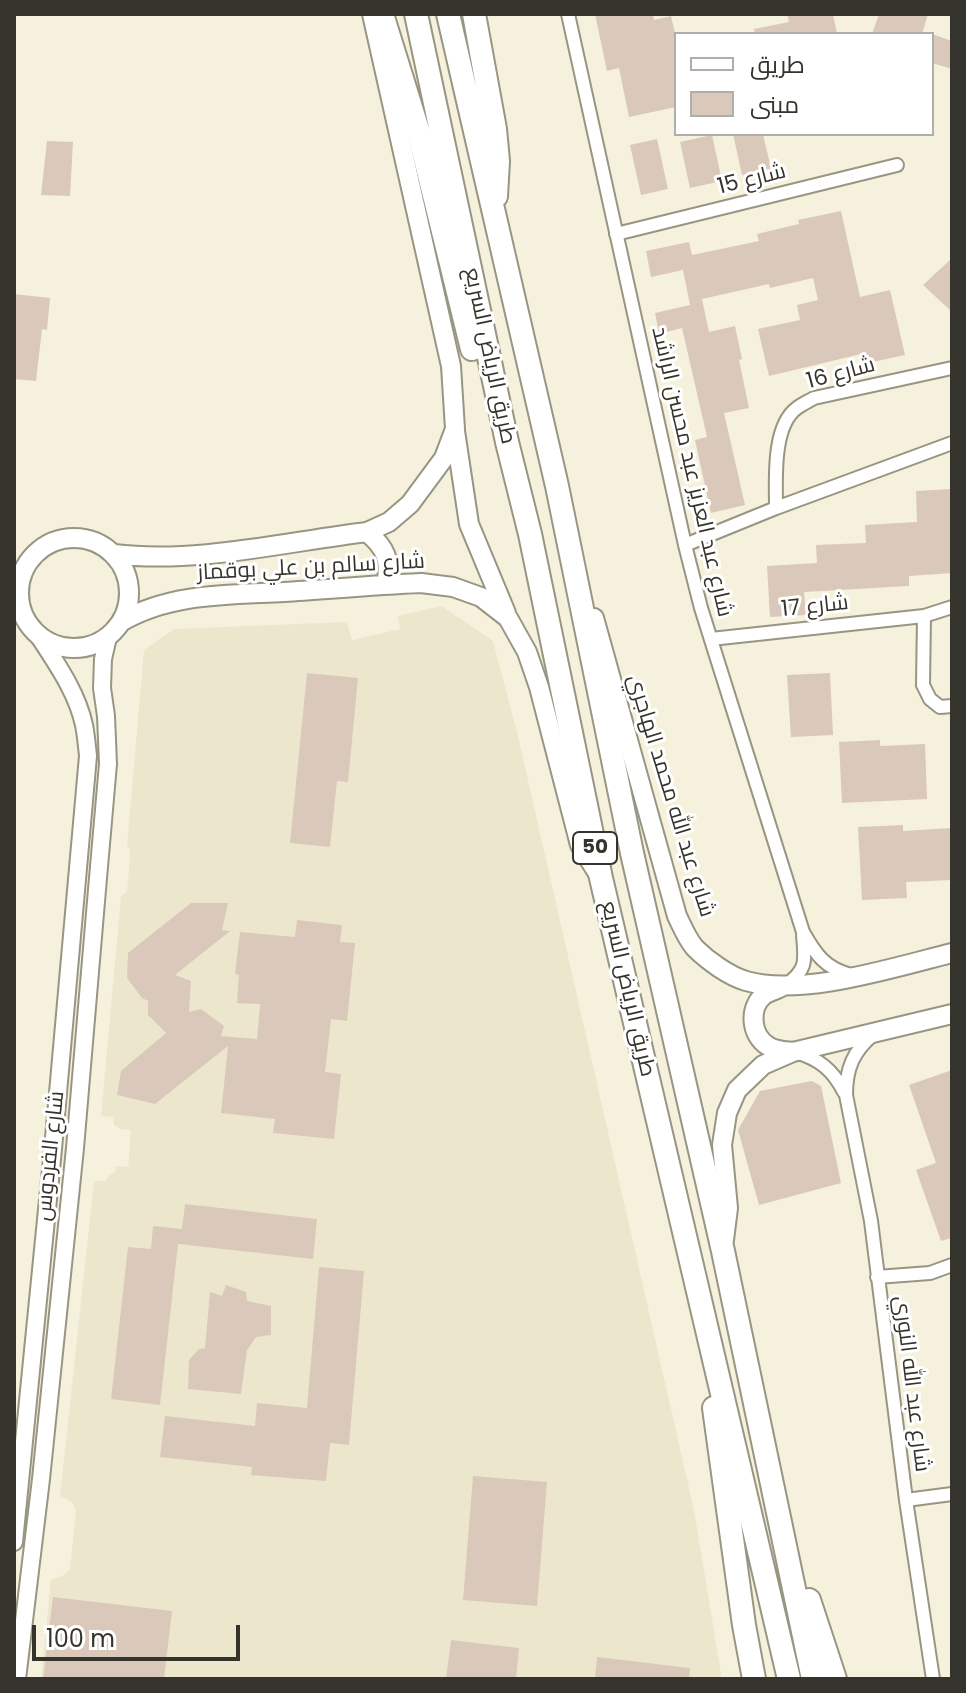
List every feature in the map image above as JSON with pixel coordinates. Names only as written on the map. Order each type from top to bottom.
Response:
[{"type":"highway","points":[[382,14],[418,130],[481,384],[490,411],[507,442]]},
{"type":"highway","name":"طريق الرياض السريع","points":[[416,14],[507,442],[530,534],[601,878],[789,1679]]},
{"type":"highway","name":"طريق الرياض السريع","points":[[448,14],[557,486],[632,853],[723,1251],[813,1679]]},
{"type":"highway","points":[[474,14],[498,161],[493,217]]},
{"type":"highway","points":[[702,1303],[722,1476],[754,1679]]},
{"type":"highway","points":[[775,1497],[835,1679]]},
{"type":"main road","name":"شارع سالم بن علي بوقماز","points":[[114,554],[189,556],[367,532],[389,522],[410,504],[444,458],[455,429],[451,366],[372,14]]},
{"type":"main road","points":[[455,429],[469,524],[508,618]]},
{"type":"main road","name":"شارع عبد الله محمد الهاجري","points":[[557,486],[677,916],[693,946],[720,968],[742,980],[784,986],[819,983],[952,953]]},
{"type":"main road","points":[[367,532],[379,542],[386,555],[389,570],[386,585]]},
{"type":"main road","points":[[14,554],[41,549],[63,539],[81,538],[98,543],[114,554],[127,575],[129,599],[121,622],[108,637],[85,647],[61,647],[26,624],[20,603],[20,583],[27,564],[41,549]]},
{"type":"main road","name":"شارع سالم بن علي بوقماز","points":[[121,622],[162,604],[209,596],[421,583],[453,587],[481,597],[508,618],[527,652],[580,845],[601,878]]},
{"type":"main road","points":[[784,986],[763,996],[753,1018],[760,1040],[769,1048],[793,1052]]},
{"type":"main road","points":[[723,1251],[728,1208],[722,1145],[727,1113],[737,1090],[763,1065],[793,1052],[952,1014]]},
{"type":"street","name":"شارع عبد العزيز عبد محسن الراشد","points":[[568,14],[685,545],[711,639],[803,932],[804,966],[800,975],[784,986]]},
{"type":"street","name":"شارع 15","points":[[616,234],[897,165]]},
{"type":"street","name":"شارع 16","points":[[776,508],[781,430],[794,409],[814,398],[952,368]]},
{"type":"street","points":[[685,545],[952,443]]},
{"type":"street","name":"شارع 17","points":[[711,639],[924,616],[952,607]]},
{"type":"street","points":[[924,616],[923,685],[930,699],[940,707],[952,706]]},
{"type":"street","name":"شارع الفردوس","points":[[14,1542],[88,756],[84,722],[73,694],[62,673],[26,624]]},
{"type":"street","name":"شارع الفردوس","points":[[17,1679],[75,1148],[108,764],[102,688],[108,637]]},
{"type":"street","name":"شارع عبد العزيز عبد محسن الراشد","points":[[803,932],[822,960],[837,971],[854,976]]},
{"type":"street","name":"شارع عبد الله النوري","points":[[875,1033],[861,1045],[851,1060],[846,1077],[846,1095],[871,1221],[906,1500],[933,1679]]},
{"type":"street","name":"شارع عبد الله النوري","points":[[793,1052],[810,1056],[826,1066],[838,1079],[846,1095]]},
{"type":"street","points":[[877,1277],[930,1273],[952,1265]]},
{"type":"street","points":[[906,1500],[952,1494]]},
{"type":"shaded area","points":[[442,606],[493,641],[518,736],[694,1510],[721,1679],[41,1679],[51,1580],[70,1569],[76,1510],[72,1502],[60,1496],[94,1181],[106,1181],[115,1172],[116,1166],[128,1167],[131,1130],[114,1125],[113,1117],[101,1116],[121,896],[127,891],[128,881],[130,851],[127,845],[144,650],[174,629],[347,622],[352,640],[400,629],[398,616]]},
{"type":"building","points":[[595,14],[653,14],[654,20],[671,16],[675,32],[674,107],[629,117],[619,68],[607,71]]},
{"type":"building","points":[[787,14],[833,14],[837,32],[755,32],[754,29],[789,22]]},
{"type":"building","points":[[879,14],[928,14],[923,32],[873,32]]},
{"type":"building","points":[[934,35],[952,41],[952,69],[934,64]]},
{"type":"building","points":[[712,136],[722,181],[690,188],[680,142]]},
{"type":"building","points":[[733,136],[763,136],[771,169],[742,175]]},
{"type":"building","points":[[657,139],[668,189],[641,195],[630,145]]},
{"type":"building","points":[[47,141],[73,142],[70,196],[41,195]]},
{"type":"building","points":[[841,211],[860,297],[890,290],[905,355],[863,364],[861,354],[769,376],[758,329],[800,320],[797,305],[818,300],[813,278],[702,299],[709,332],[735,326],[749,408],[724,413],[745,505],[711,513],[695,440],[707,437],[682,328],[659,334],[655,313],[690,305],[683,270],[651,277],[646,251],[689,242],[692,255],[759,241],[757,234],[799,224],[798,220]]},
{"type":"building","points":[[952,258],[952,312],[923,285]]},
{"type":"building","points":[[14,294],[50,298],[47,330],[42,329],[36,381],[14,379]]},
{"type":"building","points":[[952,489],[952,573],[909,576],[909,586],[804,592],[806,615],[770,617],[767,566],[817,563],[816,545],[866,543],[865,525],[917,522],[916,491]]},
{"type":"building","points":[[307,673],[358,678],[348,782],[337,781],[330,847],[290,843]]},
{"type":"building","points":[[830,673],[833,735],[791,737],[787,675]]},
{"type":"building","points":[[880,740],[880,746],[925,744],[927,799],[842,803],[839,742]]},
{"type":"building","points":[[903,825],[903,831],[952,828],[952,880],[906,882],[907,898],[862,900],[858,827]]},
{"type":"building","points":[[191,903],[228,903],[222,930],[230,931],[175,975],[191,981],[189,1012],[201,1009],[224,1026],[221,1036],[257,1039],[260,1004],[237,1003],[239,975],[235,974],[240,932],[295,937],[297,920],[342,925],[340,942],[355,943],[347,1021],[331,1019],[325,1072],[341,1074],[334,1139],[273,1133],[275,1119],[221,1113],[228,1046],[155,1104],[117,1095],[121,1071],[166,1033],[148,1015],[148,1001],[142,998],[127,978],[128,953]]},
{"type":"building","points":[[952,1070],[952,1238],[941,1241],[916,1170],[936,1163],[909,1085]]},
{"type":"building","points":[[812,1081],[821,1086],[841,1183],[759,1205],[738,1130],[760,1091]]},
{"type":"building","points":[[185,1204],[317,1219],[313,1259],[178,1244],[160,1405],[111,1399],[128,1247],[151,1249],[153,1226],[182,1229]]},
{"type":"building","points":[[319,1267],[364,1271],[349,1445],[330,1443],[326,1481],[251,1475],[252,1467],[160,1457],[165,1416],[255,1426],[257,1403],[307,1408]]},
{"type":"building","points":[[226,1285],[246,1292],[247,1301],[271,1306],[271,1335],[256,1337],[247,1350],[241,1394],[188,1389],[189,1360],[199,1349],[205,1348],[210,1292],[222,1296]]},
{"type":"building","points":[[473,1476],[547,1482],[537,1606],[463,1600]]},
{"type":"building","points":[[53,1597],[172,1611],[164,1679],[43,1679]]},
{"type":"building","points":[[451,1640],[519,1648],[516,1679],[446,1679]]},
{"type":"building","points":[[597,1657],[690,1668],[689,1679],[595,1679]]}]
